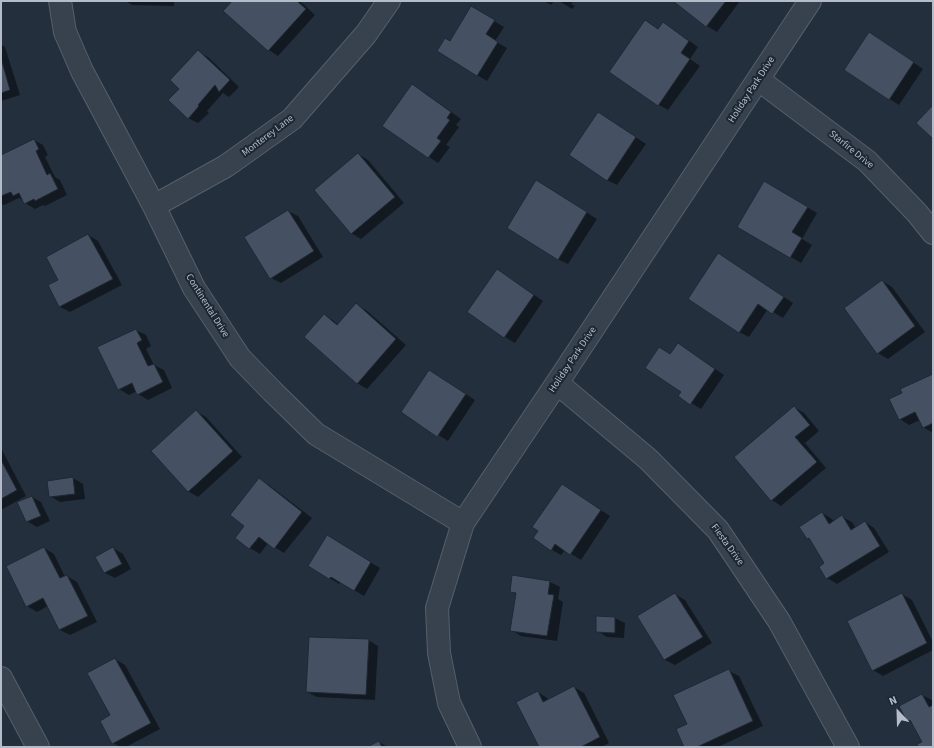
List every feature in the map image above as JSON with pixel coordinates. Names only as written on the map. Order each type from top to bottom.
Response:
[{"type":"street","name":"Continental Drive","points":[[60,1],[65,32],[82,71],[154,206],[194,288],[240,358],[316,434],[463,523]]},
{"type":"street","name":"Monterey Lane","points":[[154,206],[226,166],[292,119],[366,34],[389,1]]},
{"type":"street","name":"Holiday Park Drive","points":[[470,747],[449,703],[439,653],[437,608],[463,523],[759,80],[810,1]]},
{"type":"street","name":"Starfire Drive","points":[[759,80],[867,161],[917,213],[933,233]]},
{"type":"street","name":"Fiesta Drive","points":[[557,383],[648,459],[718,530],[779,621],[848,747]]},
{"type":"street","points":[[1,678],[38,747]]},
{"type":"building","points":[[232,1],[297,1],[306,9],[268,51],[223,11]]},
{"type":"building","points":[[673,1],[726,1],[706,27]]},
{"type":"building","points":[[471,6],[495,20],[486,34],[498,42],[477,76],[437,51],[445,38],[450,41]]},
{"type":"building","points":[[645,20],[658,29],[663,22],[689,41],[681,53],[690,59],[658,106],[609,72]]},
{"type":"building","points":[[869,32],[914,62],[889,100],[844,70]]},
{"type":"building","points":[[198,50],[230,80],[219,92],[215,85],[188,119],[168,100],[179,89],[170,80]]},
{"type":"building","points":[[1,58],[10,90],[1,93]]},
{"type":"building","points":[[412,84],[451,112],[447,118],[450,120],[437,138],[441,141],[428,158],[382,126]]},
{"type":"building","points":[[933,105],[933,139],[916,123]]},
{"type":"building","points":[[598,112],[636,137],[607,181],[569,155]]},
{"type":"building","points":[[34,139],[39,149],[36,151],[47,175],[50,173],[58,189],[35,201],[34,199],[24,204],[19,193],[13,196],[11,192],[1,196],[1,155]]},
{"type":"building","points":[[358,153],[395,197],[351,234],[314,190]]},
{"type":"building","points":[[536,180],[587,212],[558,260],[507,228]]},
{"type":"building","points":[[764,181],[808,207],[792,232],[802,238],[790,258],[737,227]]},
{"type":"building","points":[[288,210],[314,251],[270,279],[244,237]]},
{"type":"building","points":[[88,234],[113,279],[59,307],[48,285],[58,280],[46,257]]},
{"type":"building","points":[[718,253],[784,297],[772,314],[758,304],[739,333],[688,299]]},
{"type":"building","points":[[497,269],[534,295],[504,338],[467,312]]},
{"type":"building","points":[[882,280],[915,326],[877,354],[844,308]]},
{"type":"building","points":[[356,303],[396,339],[357,384],[304,337],[324,314],[337,325]]},
{"type":"building","points":[[136,329],[142,340],[137,343],[148,366],[154,364],[163,382],[137,395],[132,383],[118,390],[97,347]]},
{"type":"building","points":[[678,343],[715,369],[690,405],[678,396],[681,392],[645,368],[659,347],[670,354]]},
{"type":"building","points":[[429,370],[466,394],[437,437],[401,412]]},
{"type":"building","points":[[933,374],[933,423],[923,428],[915,412],[899,420],[889,399],[902,393],[900,389]]},
{"type":"building","points":[[794,406],[810,425],[795,437],[817,462],[771,501],[734,457]]},
{"type":"building","points":[[196,410],[233,451],[188,492],[151,451]]},
{"type":"building","points":[[1,460],[17,490],[1,499]]},
{"type":"building","points":[[73,477],[75,494],[49,497],[47,481]]},
{"type":"building","points":[[259,478],[302,512],[274,549],[259,537],[249,549],[235,538],[244,526],[230,515]]},
{"type":"building","points":[[562,484],[601,510],[570,555],[555,544],[551,551],[533,538],[538,531],[532,527]]},
{"type":"building","points":[[32,496],[41,516],[26,522],[17,502]]},
{"type":"building","points":[[822,512],[829,524],[842,515],[851,530],[865,521],[880,546],[826,579],[819,567],[824,563],[809,538],[807,539],[799,527]]},
{"type":"building","points":[[327,535],[371,562],[354,591],[331,577],[329,579],[308,566]]},
{"type":"building","points":[[44,547],[60,578],[67,575],[88,616],[59,630],[43,598],[26,607],[6,566]]},
{"type":"building","points":[[113,547],[122,564],[104,573],[95,557]]},
{"type":"building","points":[[512,575],[550,581],[548,594],[554,595],[547,636],[510,631],[516,593],[510,592]]},
{"type":"building","points":[[675,593],[703,637],[664,660],[637,616]]},
{"type":"building","points":[[902,593],[927,643],[872,671],[847,621]]},
{"type":"building","points":[[596,616],[615,617],[615,633],[596,632]]},
{"type":"building","points":[[309,637],[369,639],[366,695],[306,692]]},
{"type":"building","points":[[115,658],[151,723],[112,744],[100,721],[110,715],[87,673]]},
{"type":"building","points":[[729,669],[753,721],[697,747],[684,747],[676,729],[687,724],[673,695]]},
{"type":"building","points":[[574,686],[600,737],[581,747],[539,747],[516,702],[538,691],[543,702]]},
{"type":"building","points":[[922,694],[929,707],[933,705],[933,747],[918,747],[917,744],[922,742],[910,720],[907,722],[899,706]]},
{"type":"building","points":[[379,741],[382,747],[367,747]]}]
